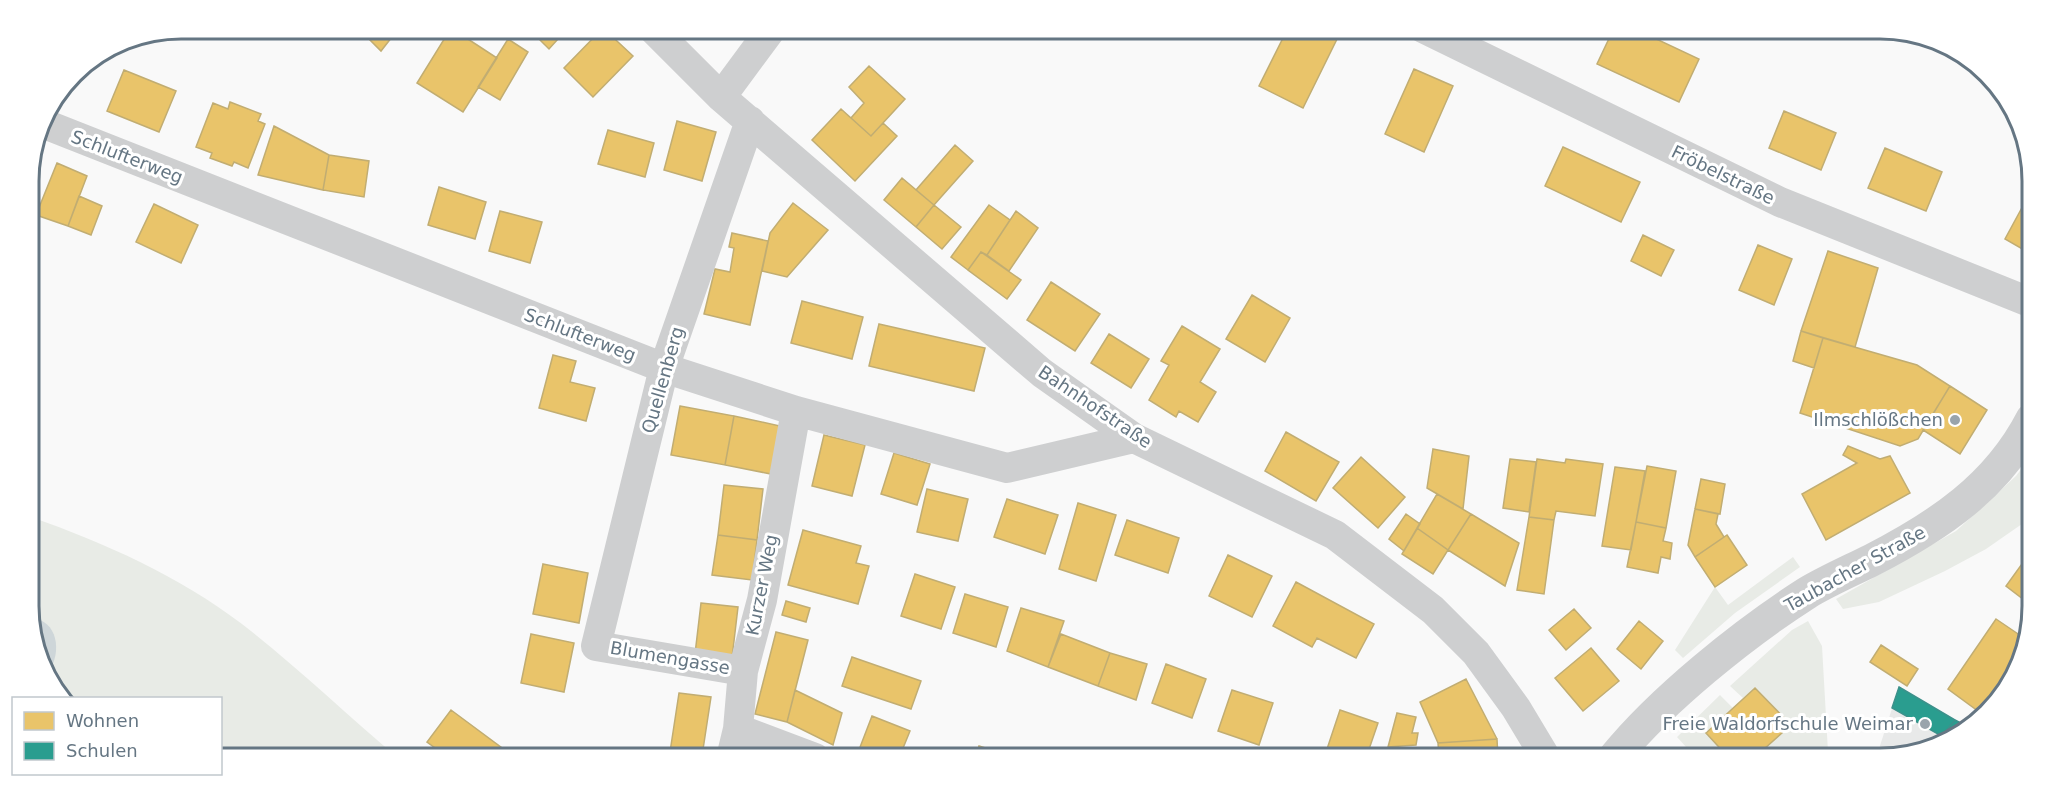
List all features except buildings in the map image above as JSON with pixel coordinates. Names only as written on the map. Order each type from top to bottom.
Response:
[{"type":"street","name":"Bahnhofstraße","points":[[663,39],[721,97],[1042,373],[1134,438],[1335,535],[1433,610],[1476,652],[1516,708],[1540,748]]},
{"type":"street","points":[[721,97],[764,39]]},
{"type":"street","name":"Fröbelstraße","points":[[1446,39],[1780,202],[2022,299]]},
{"type":"street","name":"Quellenberg","points":[[596,646],[664,368],[750,121]]},
{"type":"street","name":"Schlufterweg","points":[[50,126],[664,368],[796,411],[1007,468],[1134,438]]},
{"type":"street","name":"Kurzer Weg","points":[[733,748],[738,729],[744,671],[762,600],[762,583],[796,411]]},
{"type":"street","name":"Taubacher Straße","points":[[1623,748],[1647,723],[1760,625],[1809,592],[1913,538],[1956,511],[2006,461],[2022,435]]},
{"type":"street","name":"Blumengasse","points":[[596,646],[744,671]]},
{"type":"street","points":[[738,729],[788,748]]},
{"type":"shaded area","points":[[2022,468],[2022,524],[1986,549],[1945,571],[1879,602],[1843,609],[1836,599],[1956,531]]},
{"type":"shaded area","points":[[39,520],[114,550],[167,576],[218,607],[282,656],[387,748],[222,748],[222,697],[72,697],[54,669],[42,634],[39,615]]},
{"type":"shaded area","points":[[1793,557],[1800,567],[1735,613],[1683,658],[1675,650],[1715,587],[1728,605]]},
{"type":"shaded area","points":[[40,620],[47,624],[55,638],[52,665],[47,652]]},
{"type":"shaded area","points":[[1808,621],[1822,646],[1828,748],[1765,748],[1790,725],[1755,688],[1743,698],[1730,686],[1792,630]]},
{"type":"shaded area","name":"Freie Waldorfschule Weimar","points":[[1899,687],[1961,723],[1917,743],[1879,748]]},
{"type":"shaded area","points":[[1720,695],[1733,708],[1706,732],[1720,748],[1687,748],[1677,737]]},
{"type":"place","name":"Ilmschlößchen","points":[[1955,420]]},
{"type":"place","name":"Freie Waldorfschule Weimar","points":[[1925,724]]}]
